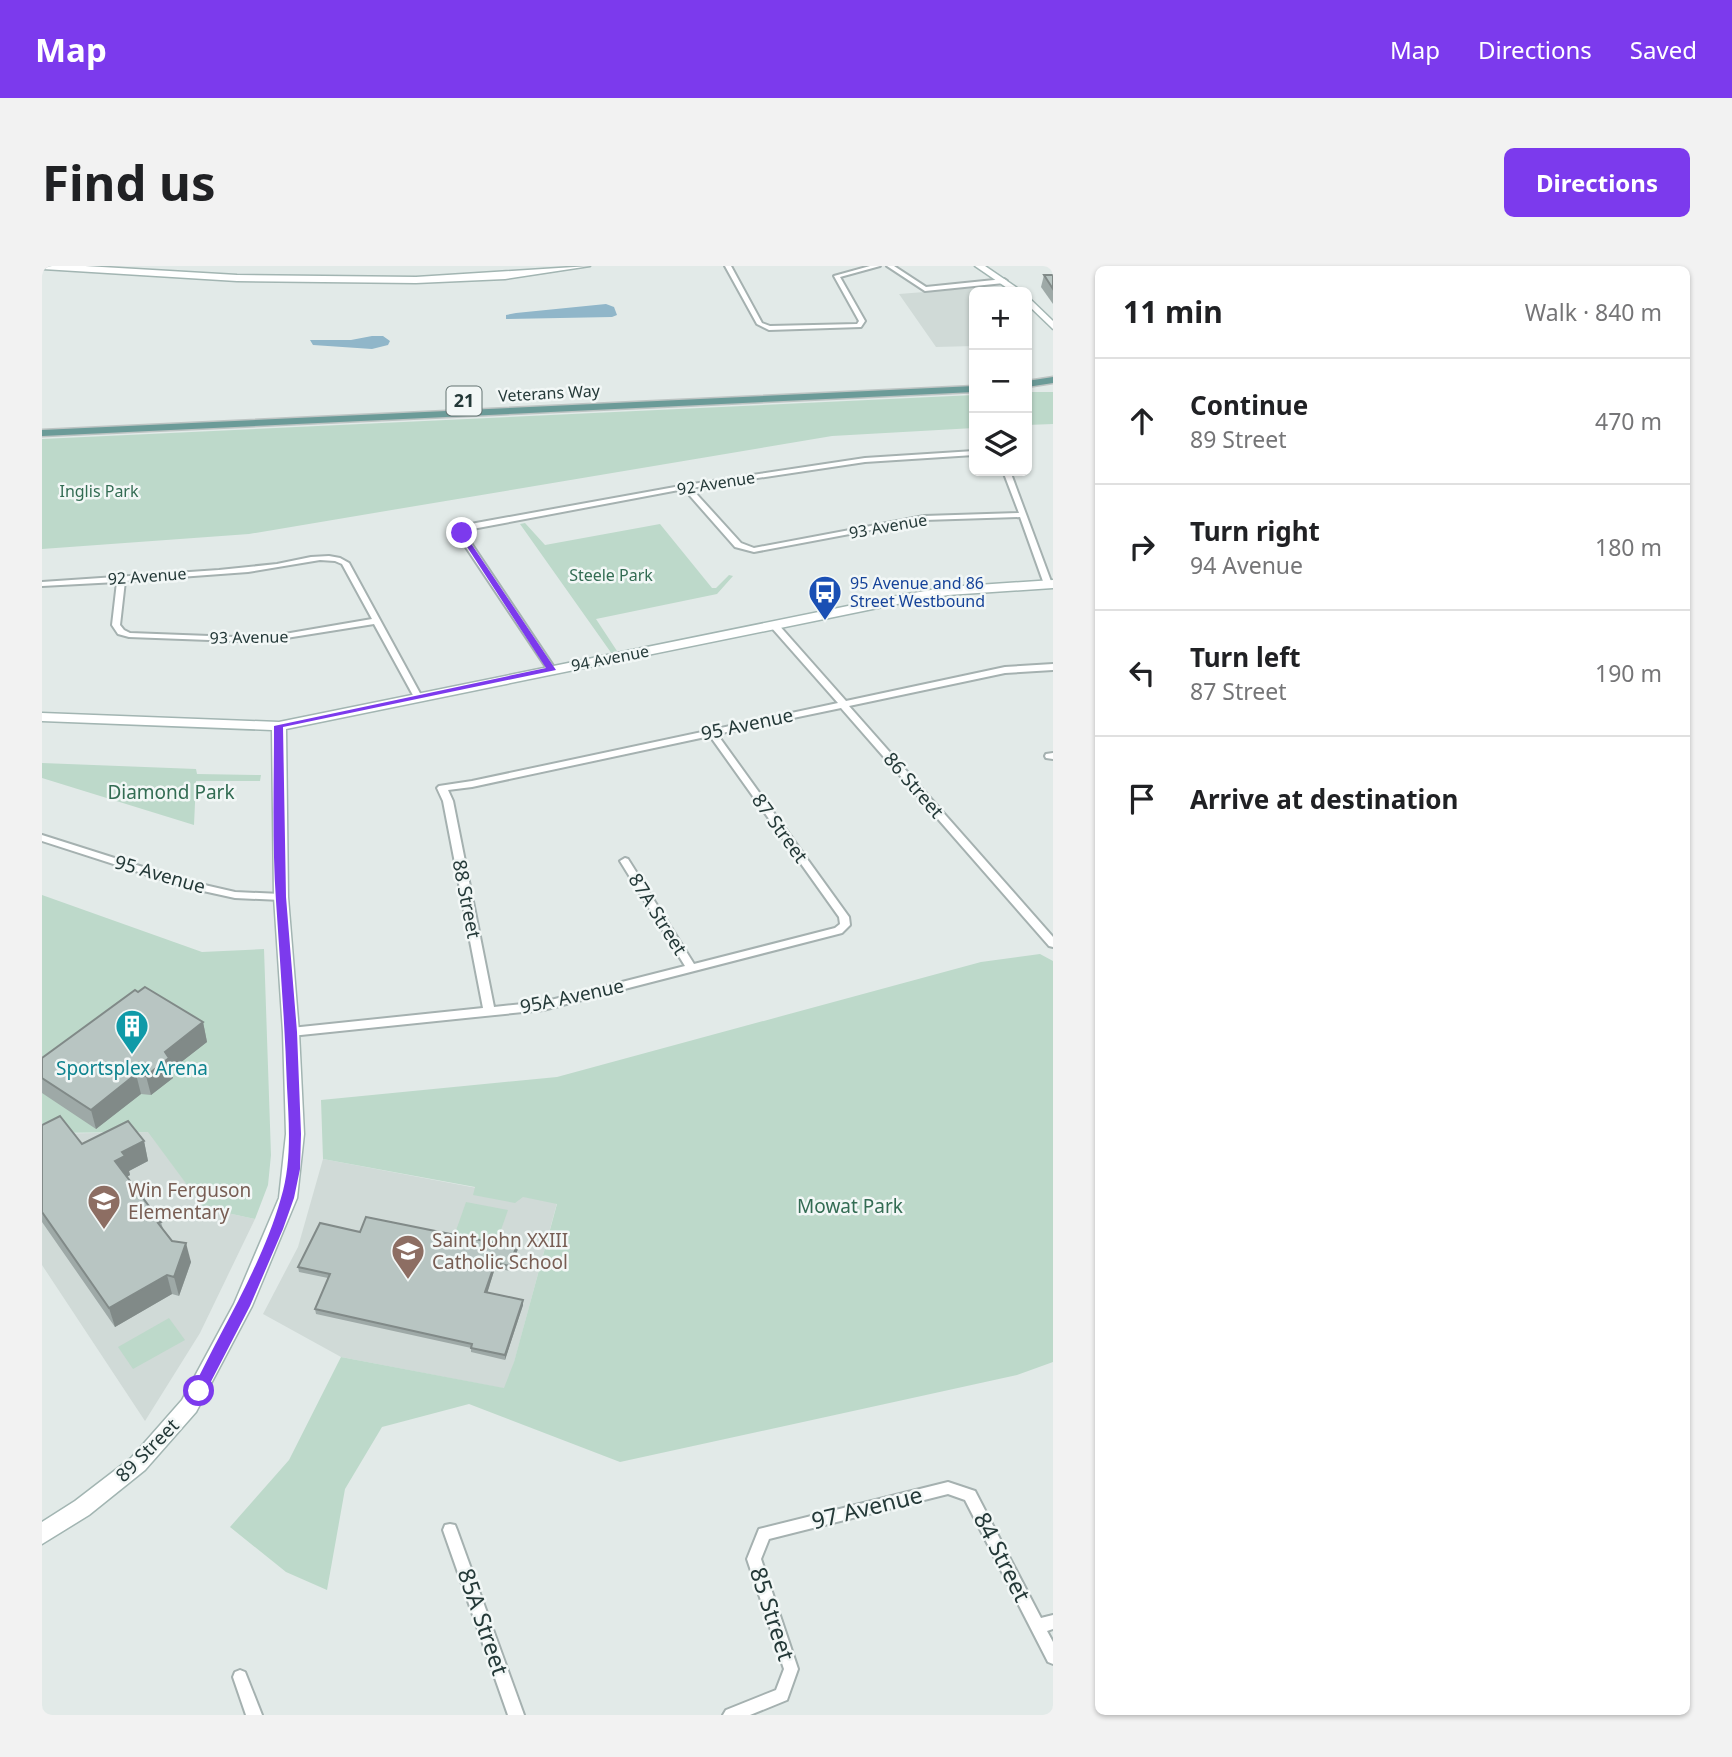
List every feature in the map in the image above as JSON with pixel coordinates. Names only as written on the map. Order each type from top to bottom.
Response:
[{"type":"main road","points":[[1032,379],[1053,371]]},
{"type":"main road","name":"Veterans Way","points":[[42,422],[969,377]]},
{"type":"main road","points":[[1032,382],[1053,385]]},
{"type":"main road","name":"Veterans Way","points":[[42,433],[969,389]]},
{"type":"street","points":[[43,266],[137,267],[245,273],[416,274],[547,266]]},
{"type":"street","points":[[137,267],[237,278],[442,279],[540,273],[586,266]]},
{"type":"street","points":[[728,266],[760,324],[769,328],[859,326],[862,321],[838,276],[877,266]]},
{"type":"street","points":[[890,266],[923,287],[996,280]]},
{"type":"street","points":[[966,266],[1009,287]]},
{"type":"street","points":[[979,266],[1001,287]]},
{"type":"street","points":[[1032,304],[1053,326]]},
{"type":"street","points":[[1032,317],[1044,331],[1053,336]]},
{"type":"street","name":"92 Avenue","points":[[552,670],[465,540],[462,531],[476,524],[686,487],[865,460],[969,453]]},
{"type":"street","points":[[1009,476],[1051,584]]},
{"type":"street","name":"93 Avenue","points":[[686,487],[738,545],[754,550],[924,519],[1023,515]]},
{"type":"street","name":"92 Avenue","points":[[42,584],[256,568],[319,558],[335,559],[345,564],[376,621]]},
{"type":"street","name":"93 Avenue","points":[[121,578],[116,625],[121,632],[133,635],[261,640],[376,621]]},
{"type":"street","name":"94 Avenue","points":[[42,717],[279,726],[948,591],[1051,584]]},
{"type":"street","points":[[376,621],[418,697]]},
{"type":"street","name":"86 Street","points":[[774,625],[1053,944]]},
{"type":"street","name":"95 Avenue","points":[[442,788],[472,784],[1005,670],[1053,667]]},
{"type":"street","name":"89 Street","points":[[42,1534],[101,1494],[153,1450],[189,1406],[226,1341],[288,1198],[295,1148],[291,1032],[281,897],[279,726]]},
{"type":"street","name":"87 Street","points":[[712,733],[841,913],[845,925]]},
{"type":"street","name":"88 Street","points":[[442,788],[448,801],[489,1012]]},
{"type":"street","name":"95 Avenue","points":[[42,838],[185,884],[235,895],[281,897]]},
{"type":"street","name":"87A Street","points":[[625,861],[691,967]]},
{"type":"street","name":"95A Avenue","points":[[291,1032],[543,1006],[834,932],[845,925]]},
{"type":"street","name":"97 Avenue","points":[[764,1534],[948,1488],[970,1495]]},
{"type":"street","name":"84 Street","points":[[970,1495],[1053,1657]]},
{"type":"street","name":"85A Street","points":[[450,1530],[516,1715]]},
{"type":"street","name":"85 Street","points":[[731,1715],[782,1695],[791,1669],[754,1559],[764,1534]]},
{"type":"street","points":[[1038,1626],[1053,1622]]},
{"type":"street","points":[[240,1677],[254,1715]]},
{"type":"shaded area","points":[[969,288],[969,346],[936,347],[899,294]]},
{"type":"shaded area","points":[[149,1132],[204,1208],[255,1219],[200,1333],[145,1421],[42,1265],[42,1134]]},
{"type":"shaded area","name":"Saint John XXIII Catholic School","points":[[323,1159],[557,1203],[507,1389],[341,1357],[263,1314],[298,1247]]},
{"type":"green space","points":[[1032,392],[1053,392],[1053,424],[1032,425]]},
{"type":"green space","name":"Inglis Park","points":[[969,395],[969,428],[832,436],[249,534],[42,549],[42,439]]},
{"type":"green space","name":"Steele Park","points":[[525,523],[545,545],[660,524],[712,588],[716,588],[729,575],[733,576],[717,594],[596,619],[617,651],[612,654],[520,524]]},
{"type":"green space","name":"Diamond Park","points":[[42,763],[196,769],[197,774],[261,775],[260,781],[196,781],[194,825],[42,778]]},
{"type":"green space","points":[[42,895],[202,952],[264,949],[271,1155],[268,1185],[255,1219],[204,1208],[148,1132],[42,1133]]},
{"type":"green space","name":"Mowat Park","points":[[1040,954],[1053,961],[1053,1362],[1017,1375],[620,1462],[469,1404],[382,1427],[345,1489],[327,1590],[286,1572],[230,1527],[289,1460],[341,1357],[504,1388],[514,1362],[557,1204],[523,1197],[515,1203],[473,1195],[475,1187],[323,1159],[321,1100],[557,1077],[981,962]]},
{"type":"green space","points":[[466,1202],[508,1210],[495,1247],[453,1239]]},
{"type":"green space","points":[[169,1318],[185,1340],[133,1369],[118,1347]]},
{"type":"water","points":[[606,304],[614,307],[617,315],[506,319],[506,315],[516,313]]},
{"type":"water","points":[[383,336],[390,341],[388,345],[372,349],[313,345],[310,340],[351,340]]},
{"type":"building","points":[[1044,275],[1053,275],[1053,289]]},
{"type":"building","name":"Sportsplex Arena","points":[[145,987],[203,1022],[165,1052],[169,1058],[146,1076],[136,1074],[91,1110],[42,1078],[42,1058],[135,990],[138,992]]},
{"type":"building","name":"Win Ferguson Elementary","points":[[60,1116],[82,1144],[128,1121],[144,1141],[122,1152],[125,1156],[115,1161],[172,1241],[186,1243],[174,1277],[167,1275],[109,1308],[42,1212],[42,1125]]},
{"type":"building","name":"Saint John XXIII Catholic School","points":[[366,1217],[495,1243],[497,1237],[518,1241],[510,1266],[495,1263],[485,1292],[523,1300],[505,1355],[471,1348],[472,1344],[315,1309],[330,1274],[298,1267],[320,1223],[360,1232]]},
{"type":"place","name":"95 Avenue and 86 Street Westbound","points":[[825,622]]},
{"type":"place","name":"Sportsplex Arena","points":[[132,1056]]},
{"type":"place","name":"Win Ferguson Elementary","points":[[104,1231]]},
{"type":"place","name":"Saint John XXIII Catholic School","points":[[408,1281]]},
{"type":"route","points":[[199,1391],[243,1306],[283,1213],[293,1169],[295,1134],[291,1032],[281,897],[279,726],[552,670],[462,533]]}]
